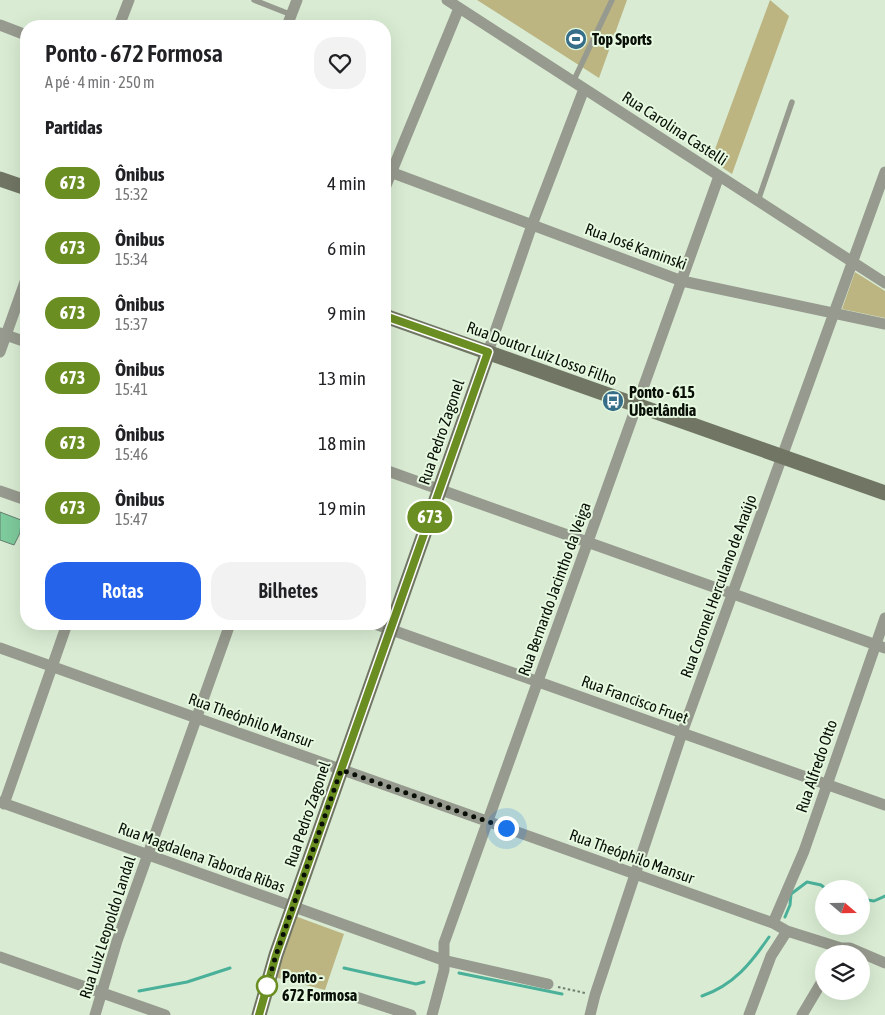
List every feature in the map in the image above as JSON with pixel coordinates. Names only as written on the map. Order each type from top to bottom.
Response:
[{"type":"street","points":[[121,20],[129,0]]},
{"type":"street","points":[[290,20],[297,0]]},
{"type":"street","name":"Rua Carolina Castelli","points":[[447,0],[885,283]]},
{"type":"street","points":[[391,164],[459,8]]},
{"type":"street","points":[[0,25],[20,33]]},
{"type":"street","name":"Rua Pedro Zagonel","points":[[391,626],[532,225],[584,89]]},
{"type":"street","name":"Rua José Kaminski","points":[[391,172],[682,280],[885,324]]},
{"type":"street","name":"Rua Coronel Herculano de Araújo","points":[[590,1015],[682,733],[885,172]]},
{"type":"street","name":"Rua Bernardo Jacintho da Veiga","points":[[432,1015],[444,970],[444,943],[719,176]]},
{"type":"street","points":[[0,179],[20,186]]},
{"type":"street","points":[[0,352],[3,334],[20,294]]},
{"type":"street","name":"Rua Doutor Luiz Losso Filho","points":[[391,318],[885,493]]},
{"type":"street","points":[[3,334],[20,340]]},
{"type":"street","points":[[391,472],[880,646]]},
{"type":"street","points":[[0,491],[20,498]]},
{"type":"street","name":"Rua Alfredo Otto","points":[[749,1015],[771,956],[827,784],[880,646],[885,618]]},
{"type":"street","name":"Rua Francisco Fruet","points":[[391,629],[885,805]]},
{"type":"street","points":[[2,803],[65,630]]},
{"type":"street","name":"Rua Luiz Leopoldo Landal","points":[[95,1015],[117,941],[228,630]]},
{"type":"street","name":"Rua Pedro Zagonel","points":[[259,1015],[272,968],[390,630]]},
{"type":"street","name":"Rua Theóphilo Mansur","points":[[0,648],[635,874],[824,945]]},
{"type":"street","name":"Rua Magdalena Taborda Ribas","points":[[2,803],[443,960],[548,984]]},
{"type":"street","points":[[0,957],[165,1015]]},
{"type":"street","name":"Rua Theóphilo Mansur","points":[[870,957],[885,963]]},
{"type":"street","points":[[802,1015],[815,993]]},
{"type":"street","points":[[356,997],[411,1015]]},
{"type":"lane","points":[[254,0],[292,15]]},
{"type":"lane","points":[[573,82],[612,0]]},
{"type":"lane","points":[[758,201],[792,102]]},
{"type":"path","points":[[548,984],[595,995]]},
{"type":"shaded area","name":"Top Sports","points":[[477,0],[627,0],[599,78]]},
{"type":"shaded area","points":[[770,0],[789,16],[732,174],[711,160]]},
{"type":"shaded area","points":[[855,272],[885,291],[885,318],[842,309]]},
{"type":"shaded area","points":[[295,916],[344,934],[325,990],[274,977]]},
{"type":"building","points":[[0,512],[20,520],[20,533],[14,545],[0,540]]},
{"type":"waterway","points":[[785,917],[790,905],[791,894],[807,882],[815,884]]},
{"type":"waterway","points":[[870,900],[874,901],[885,896]]},
{"type":"waterway","points":[[702,996],[723,986],[741,972],[769,937]]},
{"type":"waterway","points":[[139,991],[187,982],[230,968]]},
{"type":"waterway","points":[[344,968],[416,984],[424,982]]},
{"type":"waterway","points":[[459,973],[562,994]]},
{"type":"bus line","name":"673","points":[[391,318],[488,352],[391,628]]},
{"type":"bus line","name":"673","points":[[259,1015],[276,955],[390,630]]},
{"type":"place","name":"Top Sports","points":[[576,39]]},
{"type":"place","name":"Ponto - 615 Uberlândia","points":[[613,401]]},
{"type":"place","name":"Ponto - 672 Formosa","points":[[267,986]]},
{"type":"route","points":[[267,986],[276,955],[341,770],[506,828]]}]
